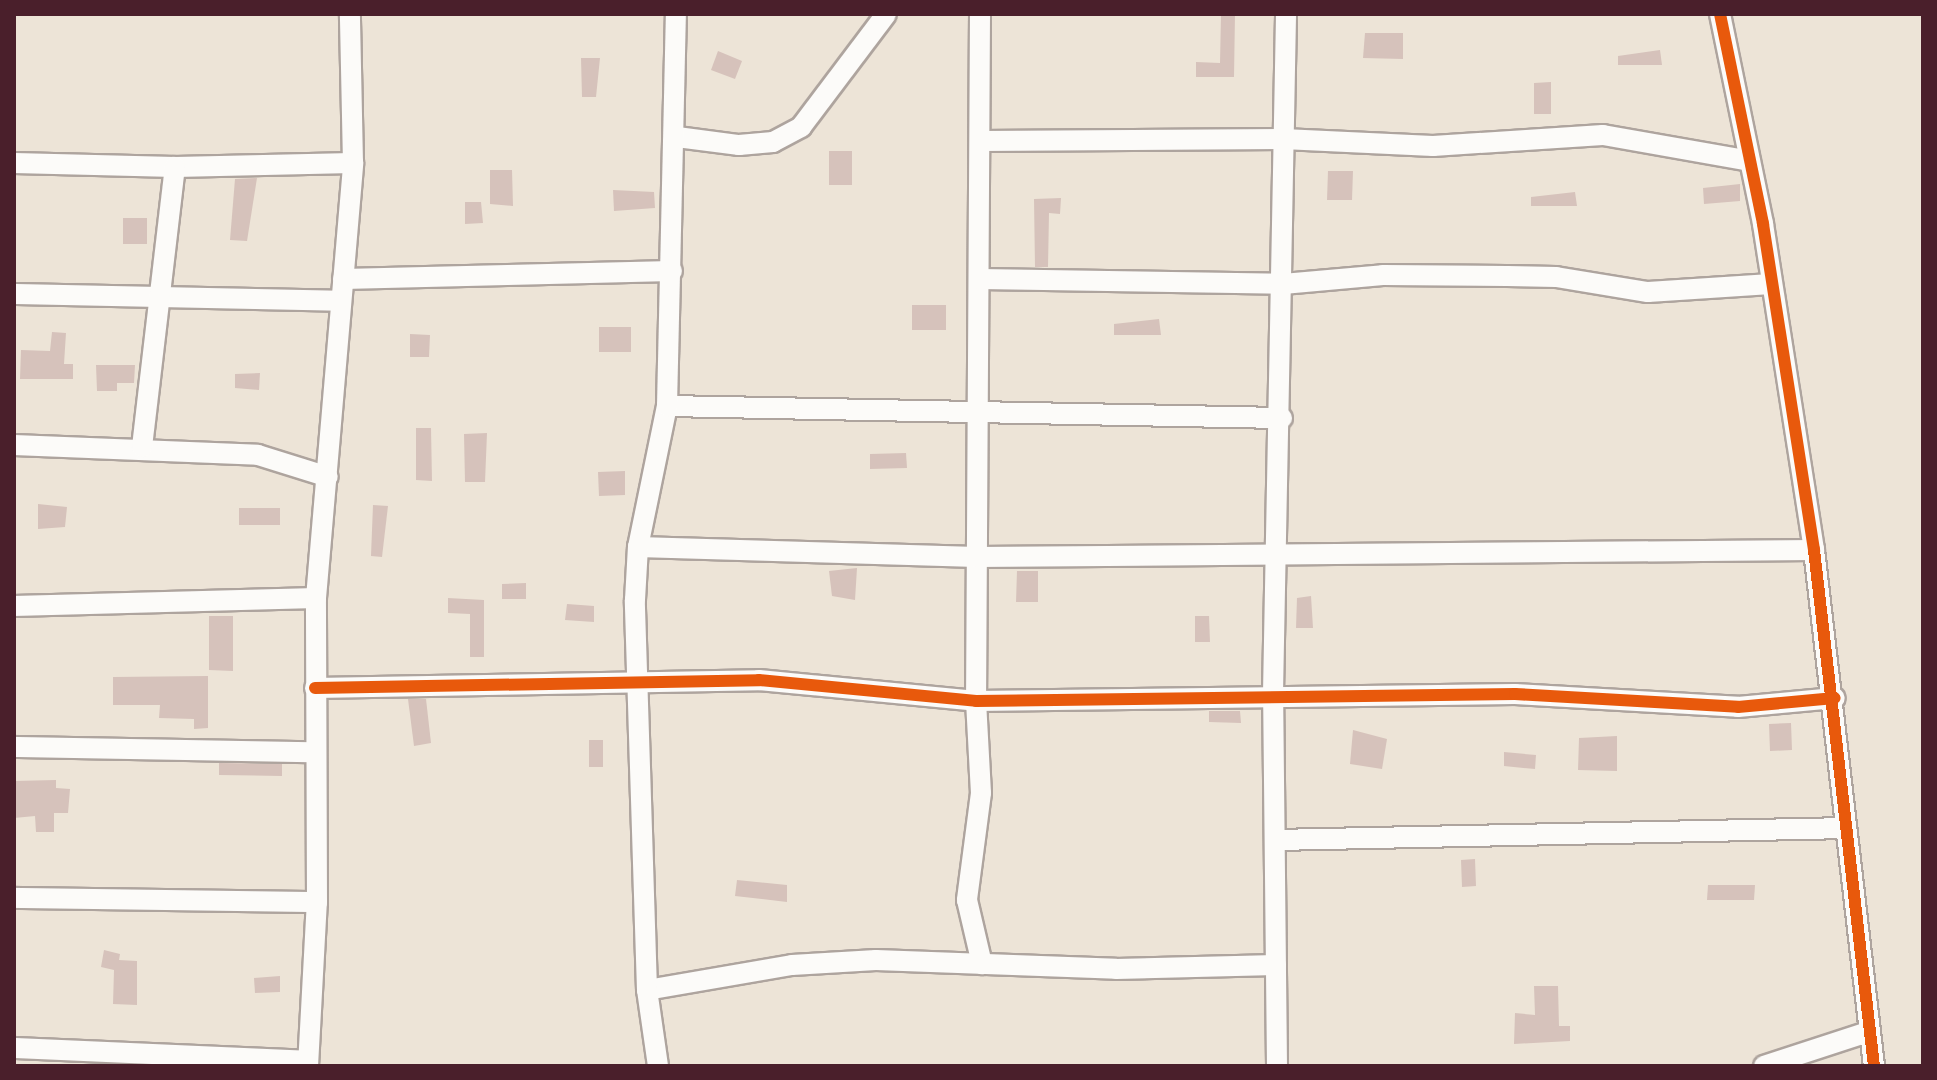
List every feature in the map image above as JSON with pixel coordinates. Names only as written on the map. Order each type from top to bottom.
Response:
[{"type":"street","points":[[14,1048],[308,1064],[317,902],[316,598],[353,163],[350,14]]},
{"type":"street","points":[[658,1066],[647,990],[638,547],[667,406],[677,137],[676,14]]},
{"type":"street","points":[[677,137],[739,145],[773,142],[801,127],[886,14]]},
{"type":"street","points":[[980,14],[976,701],[981,793],[967,900],[982,964]]},
{"type":"street","points":[[1277,1066],[1273,693],[1282,418],[1286,14]]},
{"type":"street","points":[[1720,14],[1750,161],[1814,550],[1835,698],[1846,828],[1874,1066]]},
{"type":"street","points":[[981,141],[1283,139],[1433,146],[1603,135],[1750,161]]},
{"type":"street","points":[[14,163],[175,167],[353,163]]},
{"type":"street","points":[[142,447],[156,294],[175,167]]},
{"type":"street","points":[[343,279],[672,271]]},
{"type":"street","points":[[980,279],[1283,284],[1383,275],[1556,277],[1648,292],[1771,284]]},
{"type":"street","points":[[14,294],[156,294],[341,301]]},
{"type":"street","points":[[667,406],[1282,418]]},
{"type":"street","points":[[14,445],[142,447],[258,455],[328,477]]},
{"type":"street","points":[[638,547],[977,557],[1814,550]]},
{"type":"street","points":[[14,606],[316,598]]},
{"type":"street","points":[[315,688],[759,680],[976,701],[1273,693],[1515,694],[1738,707],[1835,698]]},
{"type":"street","points":[[14,747],[315,752]]},
{"type":"street","points":[[1275,840],[1846,828]]},
{"type":"street","points":[[14,898],[317,902]]},
{"type":"street","points":[[647,990],[792,965],[876,960],[1116,969],[1276,965]]},
{"type":"street","points":[[1764,1066],[1868,1032]]},
{"type":"building","points":[[1221,14],[1235,14],[1234,77],[1196,77],[1196,62],[1220,63]]},
{"type":"building","points":[[1365,33],[1403,33],[1403,59],[1363,58]]},
{"type":"building","points":[[1660,50],[1662,65],[1618,65],[1618,56]]},
{"type":"building","points":[[718,51],[742,61],[735,79],[711,70]]},
{"type":"building","points":[[581,58],[600,58],[596,97],[582,97]]},
{"type":"building","points":[[1551,82],[1551,114],[1534,114],[1534,83]]},
{"type":"building","points":[[829,151],[852,151],[852,185],[829,185]]},
{"type":"building","points":[[490,170],[512,170],[513,206],[490,204]]},
{"type":"building","points":[[1328,171],[1353,171],[1352,200],[1327,200]]},
{"type":"building","points":[[257,178],[247,241],[230,240],[235,179]]},
{"type":"building","points":[[1740,184],[1740,201],[1704,204],[1703,188]]},
{"type":"building","points":[[613,190],[654,192],[655,208],[614,211]]},
{"type":"building","points":[[1575,192],[1577,206],[1531,206],[1531,197]]},
{"type":"building","points":[[1061,198],[1060,214],[1049,213],[1048,267],[1035,267],[1034,199]]},
{"type":"building","points":[[465,202],[481,202],[483,223],[465,224]]},
{"type":"building","points":[[123,218],[147,218],[147,244],[123,244]]},
{"type":"building","points":[[912,305],[946,305],[946,330],[912,330]]},
{"type":"building","points":[[1159,319],[1161,335],[1114,335],[1114,324]]},
{"type":"building","points":[[599,327],[631,327],[631,352],[599,352]]},
{"type":"building","points":[[52,332],[66,333],[64,364],[73,364],[73,379],[20,379],[21,350],[50,351]]},
{"type":"building","points":[[410,334],[430,335],[429,357],[410,357]]},
{"type":"building","points":[[96,365],[135,365],[134,383],[117,383],[117,391],[97,391]]},
{"type":"building","points":[[260,373],[259,390],[235,388],[235,374]]},
{"type":"building","points":[[416,428],[431,428],[432,481],[416,480]]},
{"type":"building","points":[[487,433],[485,482],[465,482],[464,434]]},
{"type":"building","points":[[906,453],[907,468],[870,469],[870,454]]},
{"type":"building","points":[[625,471],[625,495],[599,496],[598,472]]},
{"type":"building","points":[[38,504],[67,507],[65,527],[38,529]]},
{"type":"building","points":[[373,505],[388,506],[382,557],[371,556]]},
{"type":"building","points":[[239,508],[280,508],[280,525],[239,525]]},
{"type":"building","points":[[857,568],[855,600],[832,596],[829,571]]},
{"type":"building","points":[[1017,571],[1038,571],[1038,602],[1016,602]]},
{"type":"building","points":[[526,583],[526,599],[502,599],[502,584]]},
{"type":"building","points":[[1311,596],[1313,628],[1296,628],[1297,598]]},
{"type":"building","points":[[448,598],[484,600],[484,657],[470,657],[470,614],[448,613]]},
{"type":"building","points":[[567,604],[594,606],[594,622],[565,620]]},
{"type":"building","points":[[209,616],[233,616],[233,671],[209,670]]},
{"type":"building","points":[[1195,616],[1209,616],[1210,642],[1195,642]]},
{"type":"building","points":[[208,676],[208,728],[194,729],[194,719],[159,718],[160,705],[113,705],[113,677]]},
{"type":"building","points":[[408,699],[426,699],[431,743],[414,746]]},
{"type":"building","points":[[1209,711],[1240,711],[1241,723],[1209,722]]},
{"type":"building","points":[[1791,723],[1792,750],[1770,751],[1769,724]]},
{"type":"building","points":[[1353,730],[1387,739],[1382,769],[1350,764]]},
{"type":"building","points":[[1617,736],[1617,771],[1578,770],[1579,738]]},
{"type":"building","points":[[589,740],[603,740],[603,767],[589,767]]},
{"type":"building","points":[[1504,752],[1536,755],[1535,769],[1504,766]]},
{"type":"building","points":[[219,763],[282,764],[282,776],[219,775]]},
{"type":"building","points":[[56,780],[56,788],[70,789],[68,813],[54,813],[54,832],[36,832],[35,816],[14,818],[14,781]]},
{"type":"building","points":[[1475,859],[1476,886],[1462,887],[1461,860]]},
{"type":"building","points":[[737,880],[787,885],[787,902],[735,896]]},
{"type":"building","points":[[1708,885],[1755,885],[1754,900],[1707,900]]},
{"type":"building","points":[[104,950],[120,954],[119,960],[137,961],[137,1005],[113,1004],[114,970],[101,967]]},
{"type":"building","points":[[280,976],[280,992],[255,993],[254,978]]},
{"type":"building","points":[[1534,986],[1558,986],[1559,1026],[1570,1026],[1570,1041],[1514,1044],[1515,1013],[1535,1015]]},
{"type":"cycle path","points":[[1720,14],[1763,224],[1814,550],[1874,1066]]},
{"type":"cycle path","points":[[315,688],[759,680],[976,701],[1515,694],[1738,707],[1835,698]]}]
